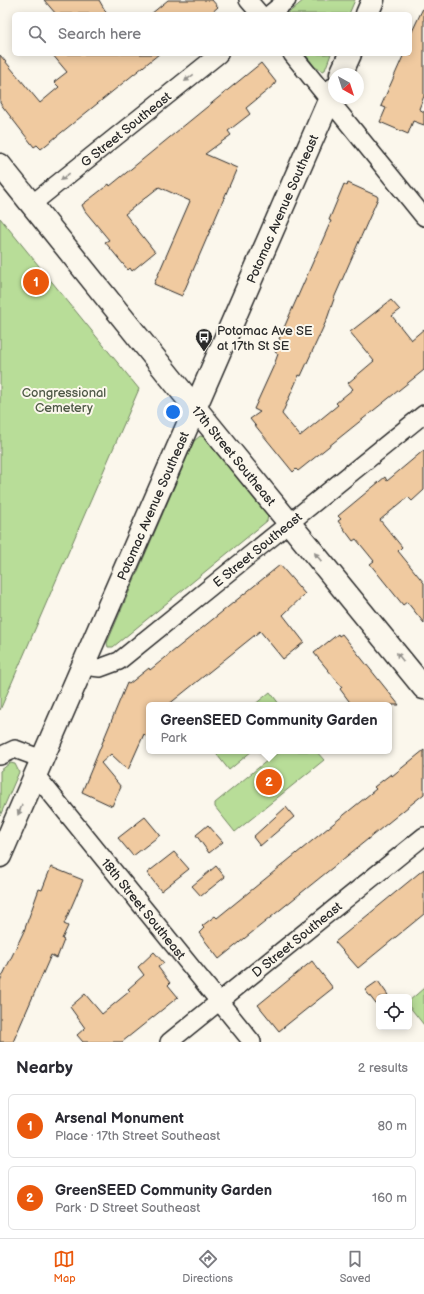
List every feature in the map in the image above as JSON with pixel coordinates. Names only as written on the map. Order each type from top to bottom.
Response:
[{"type":"main road","points":[[368,12],[373,0]]},
{"type":"main road","points":[[344,68],[349,56]]},
{"type":"main road","name":"Potomac Avenue Southeast","points":[[0,856],[328,102]]},
{"type":"main road","name":"17th Street Southeast","points":[[0,165],[195,408],[424,688]]},
{"type":"street","points":[[248,0],[258,12]]},
{"type":"street","points":[[272,12],[287,0]]},
{"type":"street","name":"G Street Southeast","points":[[32,204],[217,56]]},
{"type":"street","points":[[294,56],[328,92]]},
{"type":"street","points":[[338,104],[424,217]]},
{"type":"street","name":"E Street Southeast","points":[[83,666],[100,668],[119,661],[424,414]]},
{"type":"street","points":[[0,756],[15,748],[39,766]]},
{"type":"street","name":"18th Street Southeast","points":[[39,766],[219,1002],[252,1042]]},
{"type":"street","name":"D Street Southeast","points":[[169,1042],[424,836]]},
{"type":"green space","points":[[304,0],[355,0],[350,12],[289,12]]},
{"type":"green space","points":[[307,56],[330,56],[325,70],[322,71],[315,67]]},
{"type":"green space","name":"Congressional Cemetery","points":[[0,218],[139,389],[0,710]]},
{"type":"green space","points":[[200,436],[205,437],[266,510],[268,515],[267,521],[113,647],[108,647],[107,643],[194,441]]},
{"type":"green space","points":[[270,692],[278,702],[258,702]]},
{"type":"green space","points":[[216,754],[248,754],[229,770]]},
{"type":"green space","points":[[275,754],[319,754],[324,760],[235,832],[215,807],[215,803]]},
{"type":"green space","points":[[10,763],[15,764],[19,772],[0,816],[0,771]]},
{"type":"green space","points":[[424,988],[424,1025],[412,1010],[412,998]]},
{"type":"building","points":[[44,0],[99,0],[106,12],[54,12]]},
{"type":"building","points":[[168,0],[212,0],[218,7],[212,12],[153,12]]},
{"type":"building","points":[[424,6],[424,96],[419,109],[424,112],[424,125],[413,121],[408,134],[380,122],[386,108],[381,106],[403,56],[412,56],[412,32]]},
{"type":"building","points":[[0,55],[40,103],[59,87],[54,82],[67,72],[54,56],[157,56],[41,149],[37,145],[34,147],[0,103]]},
{"type":"building","points":[[261,63],[276,82],[246,108],[250,114],[228,131],[231,135],[205,154],[237,168],[182,296],[154,284],[190,201],[159,187],[125,214],[155,252],[132,271],[130,268],[128,270],[105,242],[109,240],[85,211],[82,205],[109,184],[110,186]]},
{"type":"building","points":[[348,183],[377,196],[378,198],[335,296],[327,319],[301,376],[299,375],[282,414],[300,436],[338,405],[336,403],[353,389],[348,383],[374,361],[350,332],[391,300],[400,310],[392,316],[411,340],[424,329],[424,370],[298,471],[296,469],[293,472],[250,419],[260,412],[254,409],[278,354],[275,352],[280,340],[279,339],[331,221],[329,220],[344,184],[347,186]]},
{"type":"building","points":[[424,450],[424,490],[412,501],[408,497],[380,520],[402,547],[398,551],[424,583],[424,623],[407,602],[403,605],[370,564],[374,561],[356,539],[353,541],[338,521],[341,519],[338,516],[385,477],[387,481]]},
{"type":"building","points":[[280,565],[305,594],[283,615],[304,642],[283,659],[260,631],[172,702],[146,702],[146,736],[144,734],[128,770],[111,754],[101,763],[121,787],[112,806],[82,792],[127,683],[129,684],[149,668],[150,670]]},
{"type":"building","points":[[338,634],[339,636],[342,634],[399,705],[392,705],[392,702],[350,702],[340,689],[342,687],[314,653]]},
{"type":"building","points":[[424,750],[424,794],[219,959],[199,933],[204,928],[202,926],[215,916],[217,918],[376,789],[374,787],[391,774],[392,776]]},
{"type":"building","points":[[286,807],[294,817],[260,846],[253,837]]},
{"type":"building","points":[[145,817],[160,835],[133,856],[118,838]]},
{"type":"building","points":[[208,825],[223,842],[209,853],[196,835]]},
{"type":"building","points":[[174,852],[189,869],[161,891],[147,873]]},
{"type":"building","points":[[216,866],[225,877],[201,896],[192,886]]},
{"type":"building","points":[[51,867],[83,880],[64,924],[68,926],[62,939],[64,940],[57,958],[51,955],[13,1042],[0,1042],[0,981],[24,931],[39,889],[42,890]]},
{"type":"building","points":[[424,869],[424,914],[358,968],[335,942]]},
{"type":"building","points":[[154,952],[164,963],[158,967],[170,983],[168,985],[178,997],[122,1042],[83,1042],[77,1035],[85,1028],[70,1007],[85,994],[102,1014],[130,991],[128,989],[144,975],[138,967]]},
{"type":"building","points":[[312,961],[333,988],[279,1031],[258,1005]]},
{"type":"building","points":[[378,981],[387,994],[376,994],[376,1004],[365,990]]},
{"type":"place","name":"Arsenal Monument","points":[[36,282]]},
{"type":"place","name":"Potomac Ave SE at 17th St SE","points":[[204,352]]},
{"type":"place","name":"GreenSEED Community Garden","points":[[269,782]]}]
